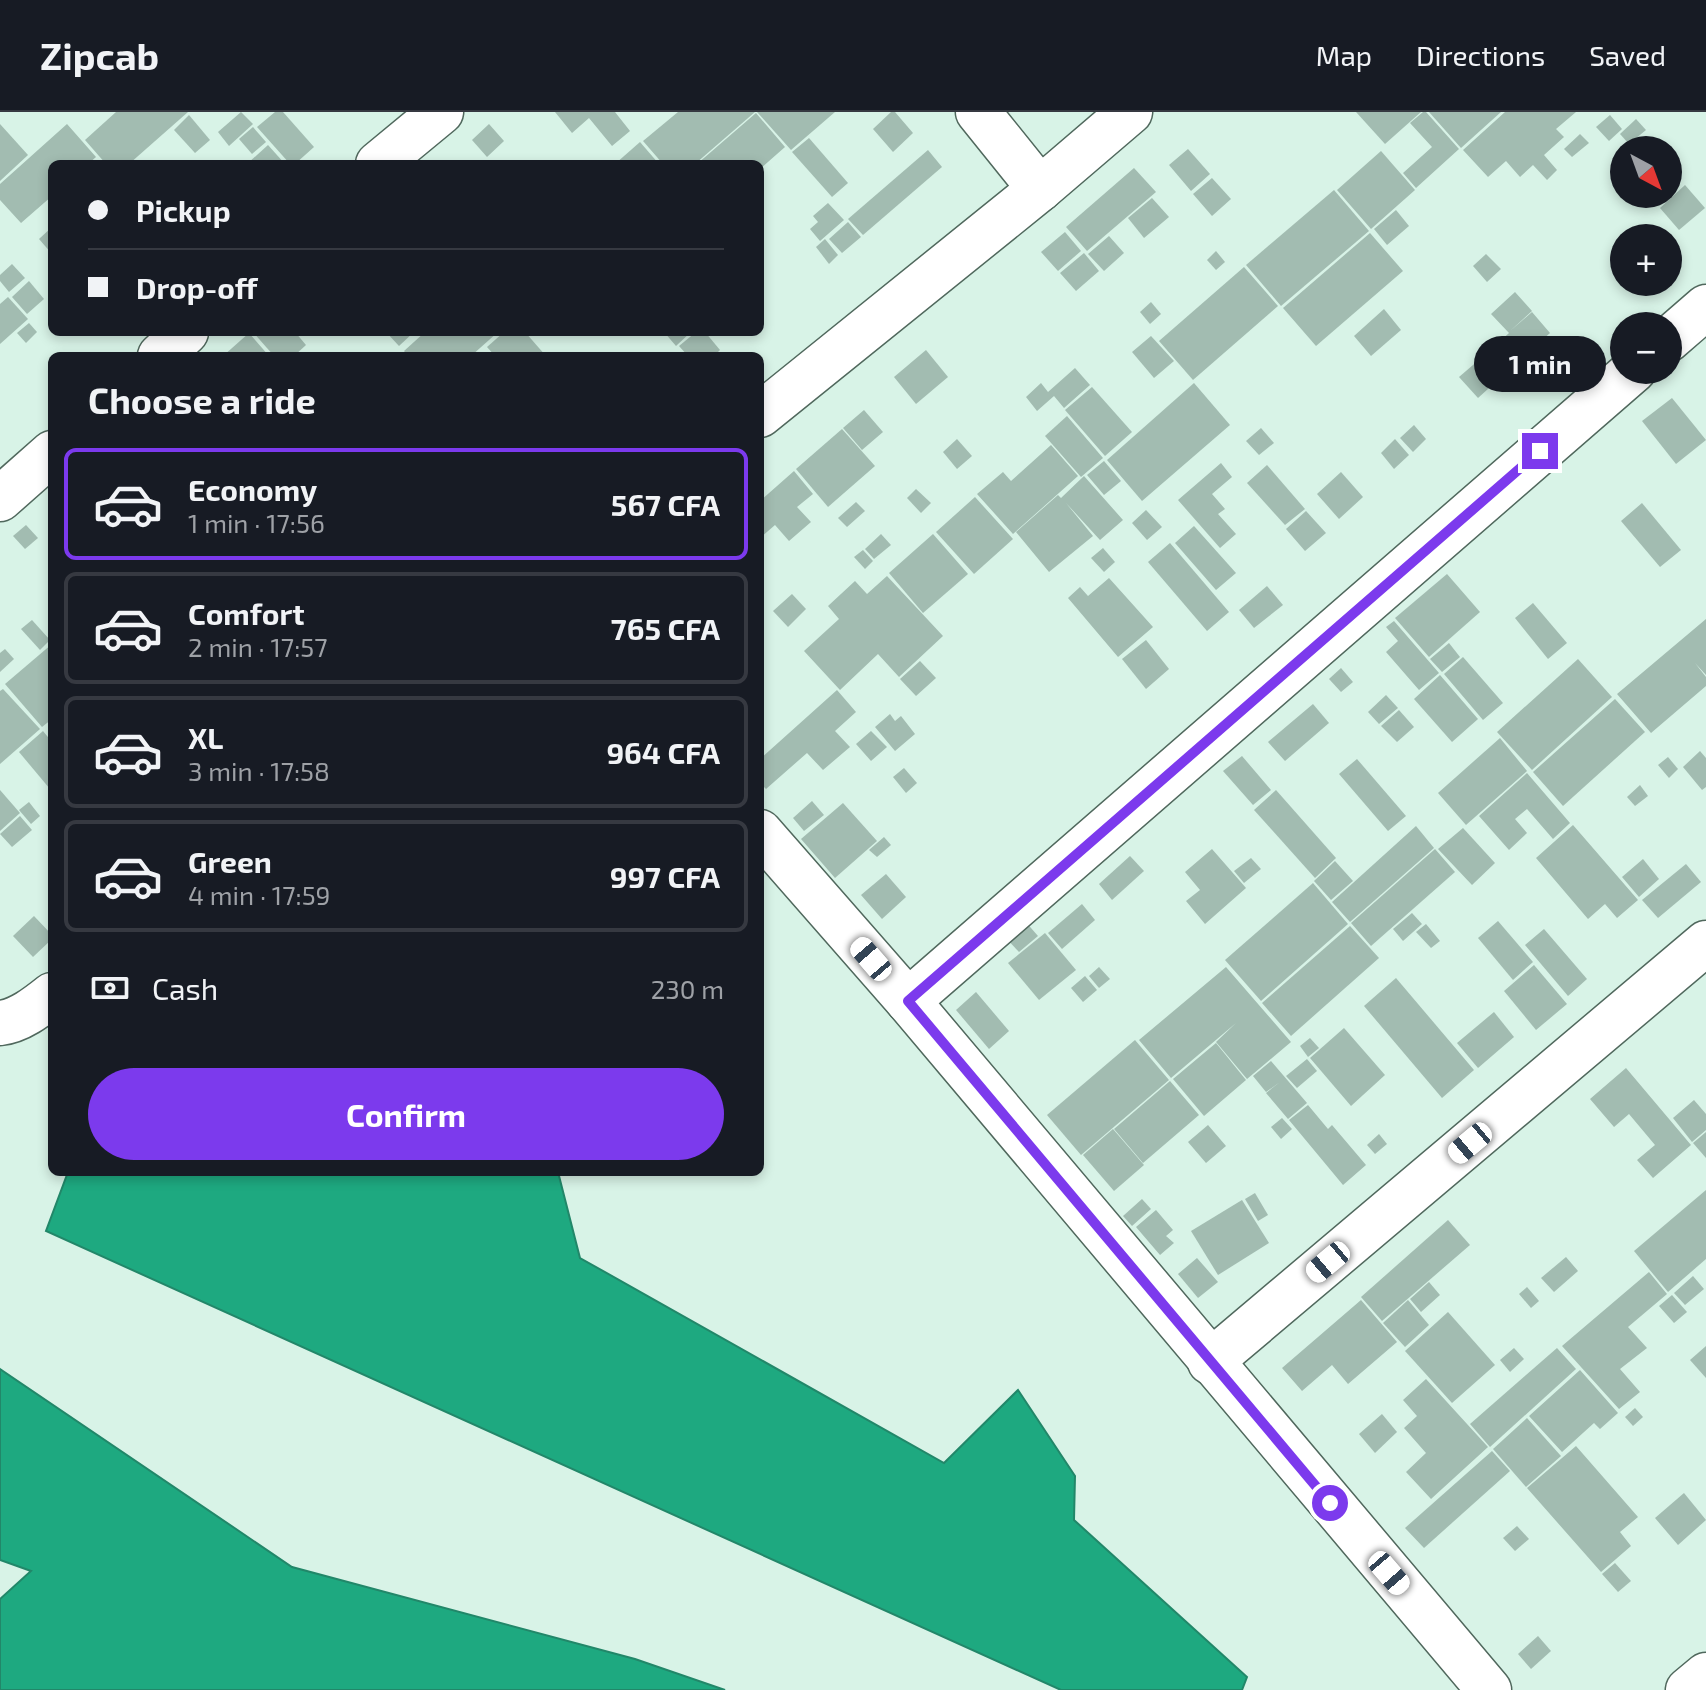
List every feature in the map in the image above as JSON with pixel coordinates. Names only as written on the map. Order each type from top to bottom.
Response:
[{"type":"street","points":[[383,160],[441,112]]},
{"type":"street","points":[[978,112],[1040,189]]},
{"type":"street","points":[[764,412],[1040,189],[1130,112]]},
{"type":"street","points":[[1682,328],[1706,307]]},
{"type":"street","points":[[164,352],[182,336]]},
{"type":"street","points":[[908,1001],[1618,384]]},
{"type":"street","points":[[0,499],[48,457]]},
{"type":"street","points":[[764,837],[908,1001],[1489,1690]]},
{"type":"street","points":[[1210,1362],[1706,943]]},
{"type":"street","points":[[0,1023],[38,1007],[48,998]]},
{"type":"street","points":[[1688,1690],[1706,1675]]},
{"type":"shaded area","points":[[67,1176],[559,1176],[580,1258],[944,1463],[1018,1390],[1075,1476],[1074,1520],[1247,1677],[1242,1690],[1061,1690],[46,1231]]},
{"type":"shaded area","points":[[0,1369],[292,1567],[635,1659],[725,1690],[0,1690],[0,1599],[31,1571],[0,1560]]},
{"type":"building","points":[[116,112],[188,112],[134,160],[102,160],[85,140]]},
{"type":"building","points":[[241,112],[253,124],[229,146],[218,132]]},
{"type":"building","points":[[275,112],[283,112],[314,147],[299,160],[286,160],[257,127]]},
{"type":"building","points":[[555,112],[615,112],[630,131],[612,146],[589,118],[572,133]]},
{"type":"building","points":[[678,112],[755,112],[700,160],[660,160],[643,141]]},
{"type":"building","points":[[757,112],[835,112],[791,150]]},
{"type":"building","points":[[891,112],[895,112],[913,133],[893,152],[873,129]]},
{"type":"building","points":[[1356,112],[1421,112],[1385,144]]},
{"type":"building","points":[[1423,112],[1459,149],[1416,188],[1403,173],[1432,147],[1410,123]]},
{"type":"building","points":[[1429,112],[1501,112],[1461,148]]},
{"type":"building","points":[[1505,112],[1576,112],[1556,129],[1564,137],[1544,155],[1557,170],[1547,180],[1533,165],[1520,177],[1506,161],[1488,177],[1463,150]]},
{"type":"building","points":[[756,113],[785,147],[764,165],[764,160],[702,160]]},
{"type":"building","points":[[189,115],[210,140],[195,153],[174,130]]},
{"type":"building","points":[[1610,115],[1622,129],[1610,136],[1609,141],[1596,127]]},
{"type":"building","points":[[1636,119],[1646,130],[1639,136],[1620,134]]},
{"type":"building","points":[[0,124],[28,155],[0,181]]},
{"type":"building","points":[[67,124],[96,157],[93,160],[48,160],[48,199],[21,223],[0,200],[0,184]]},
{"type":"building","points":[[489,124],[504,141],[487,157],[472,140]]},
{"type":"building","points":[[253,127],[266,142],[252,154],[239,139]]},
{"type":"building","points":[[1580,134],[1589,143],[1572,157],[1564,149]]},
{"type":"building","points":[[809,138],[848,183],[832,197],[792,152]]},
{"type":"building","points":[[640,142],[656,160],[620,160]]},
{"type":"building","points":[[268,145],[281,160],[251,160]]},
{"type":"building","points":[[1188,149],[1210,174],[1191,191],[1169,165]]},
{"type":"building","points":[[928,150],[942,167],[863,235],[848,219]]},
{"type":"building","points":[[1381,151],[1415,190],[1371,229],[1337,190]]},
{"type":"building","points":[[1134,168],[1156,192],[1087,251],[1066,227]]},
{"type":"building","points":[[1212,178],[1231,199],[1212,216],[1193,194]]},
{"type":"building","points":[[1685,185],[1705,208],[1682,227],[1682,224],[1674,224],[1660,208],[1682,208],[1682,188]]},
{"type":"building","points":[[1334,190],[1369,231],[1281,306],[1246,265]]},
{"type":"building","points":[[1152,198],[1169,217],[1144,238],[1128,218]]},
{"type":"building","points":[[828,203],[844,220],[820,241],[810,229],[818,222],[813,216]]},
{"type":"building","points":[[1396,210],[1409,226],[1387,245],[1374,229]]},
{"type":"building","points":[[848,222],[861,237],[842,253],[829,239]]},
{"type":"building","points":[[48,231],[48,249],[39,239]]},
{"type":"building","points":[[1065,232],[1081,251],[1058,271],[1041,252]]},
{"type":"building","points":[[1370,233],[1403,271],[1316,346],[1283,308]]},
{"type":"building","points":[[1109,236],[1124,253],[1104,271],[1088,254]]},
{"type":"building","points":[[825,239],[838,255],[829,264],[816,247]]},
{"type":"building","points":[[1216,251],[1225,262],[1216,270],[1207,260]]},
{"type":"building","points":[[1084,253],[1099,271],[1076,291],[1060,273]]},
{"type":"building","points":[[1486,254],[1501,269],[1487,282],[1473,266]]},
{"type":"building","points":[[12,264],[25,278],[9,292],[0,281],[0,275]]},
{"type":"building","points":[[1244,267],[1278,306],[1193,380],[1159,341]]},
{"type":"building","points":[[29,281],[44,299],[27,314],[12,297]]},
{"type":"building","points":[[1515,292],[1532,311],[1510,331],[1532,312],[1550,333],[1502,377],[1484,356],[1509,333],[1491,314]]},
{"type":"building","points":[[8,297],[28,319],[0,344],[0,304]]},
{"type":"building","points":[[1151,302],[1161,314],[1150,324],[1140,312]]},
{"type":"building","points":[[1384,309],[1401,330],[1371,356],[1354,336]]},
{"type":"building","points":[[29,323],[37,332],[26,343],[17,333]]},
{"type":"building","points":[[246,336],[252,336],[266,352],[228,352]]},
{"type":"building","points":[[256,336],[298,336],[306,345],[298,352],[270,352]]},
{"type":"building","points":[[390,336],[410,336],[399,346]]},
{"type":"building","points":[[421,336],[494,336],[476,352],[404,351]]},
{"type":"building","points":[[499,336],[528,336],[542,352],[491,352],[487,347]]},
{"type":"building","points":[[667,336],[687,336],[676,346]]},
{"type":"building","points":[[691,336],[708,336],[720,350],[684,352],[679,346]]},
{"type":"building","points":[[1151,336],[1174,361],[1154,378],[1132,352]]},
{"type":"building","points":[[926,350],[948,377],[916,404],[894,377]]},
{"type":"building","points":[[1480,359],[1499,379],[1478,398],[1459,377]]},
{"type":"building","points":[[1075,368],[1090,385],[1064,408],[1054,396],[1037,411],[1026,397],[1041,383],[1048,392]]},
{"type":"building","points":[[1194,383],[1230,425],[1142,501],[1107,460]]},
{"type":"building","points":[[1092,387],[1132,432],[1105,456],[1065,410]]},
{"type":"building","points":[[1672,398],[1706,440],[1676,464],[1642,421]]},
{"type":"building","points":[[864,410],[883,432],[862,450],[843,428]]},
{"type":"building","points":[[1067,416],[1103,458],[1081,477],[1045,436]]},
{"type":"building","points":[[1414,425],[1426,439],[1413,452],[1400,438]]},
{"type":"building","points":[[1261,428],[1274,443],[1259,455],[1246,441]]},
{"type":"building","points":[[842,429],[875,466],[828,507],[796,469]]},
{"type":"building","points":[[957,439],[972,456],[957,469],[943,452]]},
{"type":"building","points":[[1395,439],[1409,455],[1394,469],[1381,453]]},
{"type":"building","points":[[1051,445],[1078,476],[1013,534],[977,494],[1003,472],[1011,481]]},
{"type":"building","points":[[1104,461],[1121,481],[1104,495],[1087,475]]},
{"type":"building","points":[[1221,463],[1232,477],[1212,494],[1225,509],[1218,514],[1236,534],[1220,548],[1178,500]]},
{"type":"building","points":[[1267,465],[1305,509],[1285,525],[1247,483]]},
{"type":"building","points":[[794,471],[813,494],[797,507],[811,522],[789,541],[775,525],[764,535],[764,497]]},
{"type":"building","points":[[1341,472],[1363,497],[1339,519],[1317,494]]},
{"type":"building","points":[[1084,476],[1123,520],[1100,540],[1066,503],[1093,536],[1049,572],[1016,532]]},
{"type":"building","points":[[916,489],[931,503],[921,513],[907,498]]},
{"type":"building","points":[[975,497],[1013,539],[974,574],[936,532]]},
{"type":"building","points":[[856,502],[865,511],[847,527],[838,518]]},
{"type":"building","points":[[1642,503],[1681,550],[1660,567],[1621,521]]},
{"type":"building","points":[[1146,510],[1162,527],[1147,540],[1132,523]]},
{"type":"building","points":[[1306,511],[1326,533],[1305,551],[1286,529]]},
{"type":"building","points":[[26,525],[38,538],[25,549],[13,536]]},
{"type":"building","points":[[1194,526],[1236,573],[1216,590],[1175,543]]},
{"type":"building","points":[[881,534],[891,545],[874,559],[865,549]]},
{"type":"building","points":[[933,534],[968,574],[923,613],[889,573]]},
{"type":"building","points":[[1170,543],[1229,612],[1207,631],[1148,562]]},
{"type":"building","points":[[1103,548],[1115,562],[1104,572],[1091,558]]},
{"type":"building","points":[[863,550],[873,561],[865,569],[854,557]]},
{"type":"building","points":[[1447,574],[1480,612],[1429,657],[1395,618]]},
{"type":"building","points":[[887,576],[943,636],[899,677],[878,654],[840,690],[804,651],[839,619],[828,606],[855,581],[867,594]]},
{"type":"building","points":[[1109,578],[1153,627],[1118,657],[1068,598],[1080,587],[1088,596]]},
{"type":"building","points":[[1267,586],[1283,605],[1254,628],[1239,610]]},
{"type":"building","points":[[792,594],[806,609],[788,627],[773,611]]},
{"type":"building","points":[[1533,603],[1567,643],[1548,659],[1515,618]]},
{"type":"building","points":[[1706,619],[1706,675],[1695,663],[1706,677],[1706,686],[1651,733],[1617,694]]},
{"type":"building","points":[[32,620],[48,638],[48,642],[40,650],[21,629]]},
{"type":"building","points":[[1394,621],[1439,673],[1419,690],[1386,652],[1398,641],[1386,627]]},
{"type":"building","points":[[1146,640],[1169,669],[1146,689],[1122,659]]},
{"type":"building","points":[[1449,643],[1460,657],[1442,672],[1430,659]]},
{"type":"building","points":[[48,647],[48,722],[42,727],[5,684]]},
{"type":"building","points":[[5,649],[14,659],[0,672],[0,653]]},
{"type":"building","points":[[1463,657],[1503,703],[1483,720],[1444,674]]},
{"type":"building","points":[[1578,659],[1612,697],[1532,770],[1497,732]]},
{"type":"building","points":[[920,661],[936,678],[916,696],[900,679]]},
{"type":"building","points":[[1341,668],[1353,682],[1341,692],[1329,679]]},
{"type":"building","points":[[1440,675],[1478,719],[1452,742],[1414,699]]},
{"type":"building","points":[[3,689],[40,729],[0,764],[0,691]]},
{"type":"building","points":[[837,690],[856,712],[835,731],[850,747],[823,770],[807,753],[766,789],[764,755]]},
{"type":"building","points":[[1386,695],[1398,708],[1379,724],[1368,712]]},
{"type":"building","points":[[1615,699],[1645,732],[1563,806],[1533,772]]},
{"type":"building","points":[[1313,704],[1329,723],[1285,761],[1268,742]]},
{"type":"building","points":[[1399,710],[1414,727],[1397,742],[1381,726]]},
{"type":"building","points":[[890,714],[895,721],[901,716],[915,734],[895,751],[875,727]]},
{"type":"building","points":[[43,731],[48,737],[48,787],[19,752]]},
{"type":"building","points":[[871,731],[887,747],[871,761],[856,744]]},
{"type":"building","points":[[1500,738],[1527,771],[1466,825],[1438,793]]},
{"type":"building","points":[[1700,751],[1706,758],[1706,787],[1702,790],[1683,767]]},
{"type":"building","points":[[1242,756],[1271,790],[1253,805],[1223,771]]},
{"type":"building","points":[[1668,757],[1678,769],[1669,778],[1658,765]]},
{"type":"building","points":[[1357,759],[1406,816],[1388,831],[1339,774]]},
{"type":"building","points":[[904,768],[917,783],[906,793],[893,777]]},
{"type":"building","points":[[1527,773],[1570,823],[1553,839],[1527,809],[1515,819],[1527,833],[1509,850],[1479,816]]},
{"type":"building","points":[[1640,785],[1648,796],[1635,806],[1627,797]]},
{"type":"building","points":[[0,790],[20,813],[0,831]]},
{"type":"building","points":[[1276,790],[1336,858],[1315,878],[1254,810]]},
{"type":"building","points":[[812,801],[824,815],[804,831],[793,818]]},
{"type":"building","points":[[29,802],[40,816],[31,824],[19,810]]},
{"type":"building","points":[[843,803],[877,841],[835,878],[801,839]]},
{"type":"building","points":[[20,816],[32,830],[12,847],[0,834]]},
{"type":"building","points":[[1573,825],[1638,900],[1617,918],[1605,904],[1588,919],[1536,858]]},
{"type":"building","points":[[1416,826],[1434,848],[1350,922],[1332,902]]},
{"type":"building","points":[[1463,828],[1495,863],[1472,885],[1438,849]]},
{"type":"building","points":[[884,837],[891,845],[877,857],[869,850]]},
{"type":"building","points":[[1212,849],[1246,888],[1205,924],[1186,901],[1200,890],[1185,872]]},
{"type":"building","points":[[1435,849],[1455,872],[1371,946],[1351,923]]},
{"type":"building","points":[[1130,856],[1144,871],[1112,900],[1099,884]]},
{"type":"building","points":[[1251,858],[1261,869],[1244,883],[1234,871]]},
{"type":"building","points":[[1643,859],[1659,879],[1639,897],[1622,877]]},
{"type":"building","points":[[1335,861],[1353,881],[1331,900],[1314,881]]},
{"type":"building","points":[[1686,864],[1701,882],[1658,918],[1642,900]]},
{"type":"building","points":[[886,874],[906,897],[882,919],[861,895]]},
{"type":"building","points":[[1313,883],[1348,924],[1261,1001],[1225,960]]},
{"type":"building","points":[[1082,904],[1095,920],[1062,949],[1048,933]]},
{"type":"building","points":[[1412,913],[1422,924],[1403,941],[1393,929]]},
{"type":"building","points":[[34,916],[48,931],[48,943],[33,957],[13,936]]},
{"type":"building","points":[[1024,920],[1038,936],[1019,952],[1005,937]]},
{"type":"building","points":[[1498,921],[1533,962],[1513,980],[1478,938]]},
{"type":"building","points":[[1426,924],[1440,941],[1431,948],[1416,932]]},
{"type":"building","points":[[1350,926],[1379,958],[1291,1036],[1262,1003]]},
{"type":"building","points":[[1544,929],[1587,979],[1568,996],[1525,945]]},
{"type":"building","points":[[1045,933],[1076,970],[1039,1000],[1008,963]]},
{"type":"building","points":[[1534,965],[1567,1004],[1536,1030],[1504,991]]},
{"type":"building","points":[[1099,967],[1110,979],[1099,988],[1089,976]]},
{"type":"building","points":[[1226,967],[1291,1042],[1247,1079],[1216,1042],[1236,1023],[1171,1078],[1139,1040]]},
{"type":"building","points":[[1085,976],[1097,990],[1083,1002],[1071,988]]},
{"type":"building","points":[[1396,978],[1474,1070],[1442,1098],[1364,1006]]},
{"type":"building","points":[[976,992],[1009,1031],[989,1049],[956,1010]]},
{"type":"building","points":[[1494,1012],[1514,1037],[1478,1068],[1457,1043]]},
{"type":"building","points":[[1344,1028],[1385,1075],[1351,1106],[1310,1058]]},
{"type":"building","points":[[1310,1038],[1319,1048],[1308,1057],[1300,1046]]},
{"type":"building","points":[[1135,1040],[1169,1080],[1081,1155],[1047,1115]]},
{"type":"building","points":[[1216,1043],[1246,1080],[1204,1116],[1173,1079]]},
{"type":"building","points":[[1307,1059],[1317,1071],[1297,1088],[1286,1076]]},
{"type":"building","points":[[1271,1061],[1307,1103],[1288,1119],[1266,1093],[1280,1082],[1266,1092],[1253,1076]]},
{"type":"building","points":[[1626,1068],[1691,1145],[1653,1178],[1637,1160],[1655,1145],[1629,1114],[1614,1127],[1590,1099]]},
{"type":"building","points":[[1170,1081],[1199,1115],[1143,1163],[1114,1129]]},
{"type":"building","points":[[1694,1100],[1706,1114],[1706,1130],[1692,1142],[1673,1118]]},
{"type":"building","points":[[1308,1105],[1328,1129],[1332,1125],[1366,1165],[1343,1185],[1289,1120]]},
{"type":"building","points":[[1282,1118],[1292,1129],[1281,1139],[1271,1127]]},
{"type":"building","points":[[1208,1125],[1226,1146],[1206,1163],[1188,1142]]},
{"type":"building","points":[[1113,1129],[1144,1165],[1114,1191],[1083,1155]]},
{"type":"building","points":[[1706,1132],[1706,1158],[1693,1143]]},
{"type":"building","points":[[1379,1134],[1387,1144],[1375,1154],[1367,1145]]},
{"type":"building","points":[[1706,1190],[1706,1259],[1668,1292],[1634,1251]]},
{"type":"building","points":[[1255,1193],[1268,1215],[1258,1221],[1245,1199]]},
{"type":"building","points":[[1142,1199],[1151,1209],[1132,1226],[1123,1216]]},
{"type":"building","points":[[1242,1200],[1269,1243],[1218,1275],[1191,1231]]},
{"type":"building","points":[[1156,1210],[1173,1230],[1166,1236],[1174,1243],[1160,1255],[1136,1227]]},
{"type":"building","points":[[1448,1220],[1470,1245],[1382,1321],[1361,1297]]},
{"type":"building","points":[[1566,1257],[1578,1271],[1554,1292],[1541,1278]]},
{"type":"building","points":[[1197,1258],[1218,1282],[1198,1298],[1178,1274]]},
{"type":"building","points":[[1649,1272],[1667,1294],[1628,1327],[1647,1348],[1620,1369],[1640,1392],[1619,1409],[1562,1346]]},
{"type":"building","points":[[1693,1276],[1704,1289],[1685,1305],[1674,1293]]},
{"type":"building","points":[[1429,1282],[1440,1295],[1421,1312],[1410,1299]]},
{"type":"building","points":[[1527,1287],[1539,1301],[1531,1308],[1519,1294]]},
{"type":"building","points":[[1672,1295],[1687,1312],[1674,1323],[1659,1306]]},
{"type":"building","points":[[1361,1300],[1397,1342],[1348,1384],[1332,1365],[1302,1391],[1282,1368]]},
{"type":"building","points":[[1408,1300],[1429,1325],[1405,1347],[1383,1323]]},
{"type":"building","points":[[1448,1312],[1495,1365],[1452,1403],[1405,1351]]},
{"type":"building","points":[[1706,1346],[1706,1378],[1690,1360]]},
{"type":"building","points":[[1514,1348],[1524,1359],[1510,1372],[1500,1360]]},
{"type":"building","points":[[1557,1348],[1576,1369],[1490,1447],[1470,1424]]},
{"type":"building","points":[[1580,1370],[1618,1413],[1600,1429],[1594,1423],[1562,1452],[1529,1416]]},
{"type":"building","points":[[1426,1379],[1488,1447],[1431,1499],[1406,1472],[1426,1453],[1404,1428],[1417,1416],[1403,1400]]},
{"type":"building","points":[[1635,1408],[1643,1417],[1633,1426],[1625,1417]]},
{"type":"building","points":[[1382,1414],[1397,1432],[1375,1453],[1359,1434]]},
{"type":"building","points":[[1527,1418],[1561,1456],[1526,1487],[1493,1449]]},
{"type":"building","points":[[1576,1446],[1638,1517],[1620,1532],[1631,1546],[1601,1572],[1527,1488]]},
{"type":"building","points":[[1492,1451],[1510,1471],[1424,1548],[1405,1528]]},
{"type":"building","points":[[1684,1493],[1706,1520],[1678,1545],[1655,1518]]},
{"type":"building","points":[[1517,1526],[1529,1539],[1515,1551],[1503,1538]]},
{"type":"building","points":[[1615,1563],[1631,1581],[1618,1592],[1602,1574]]},
{"type":"building","points":[[1538,1636],[1551,1651],[1531,1669],[1518,1654]]},
{"type":"route","points":[[1330,1503],[908,1001],[1540,451]]}]
